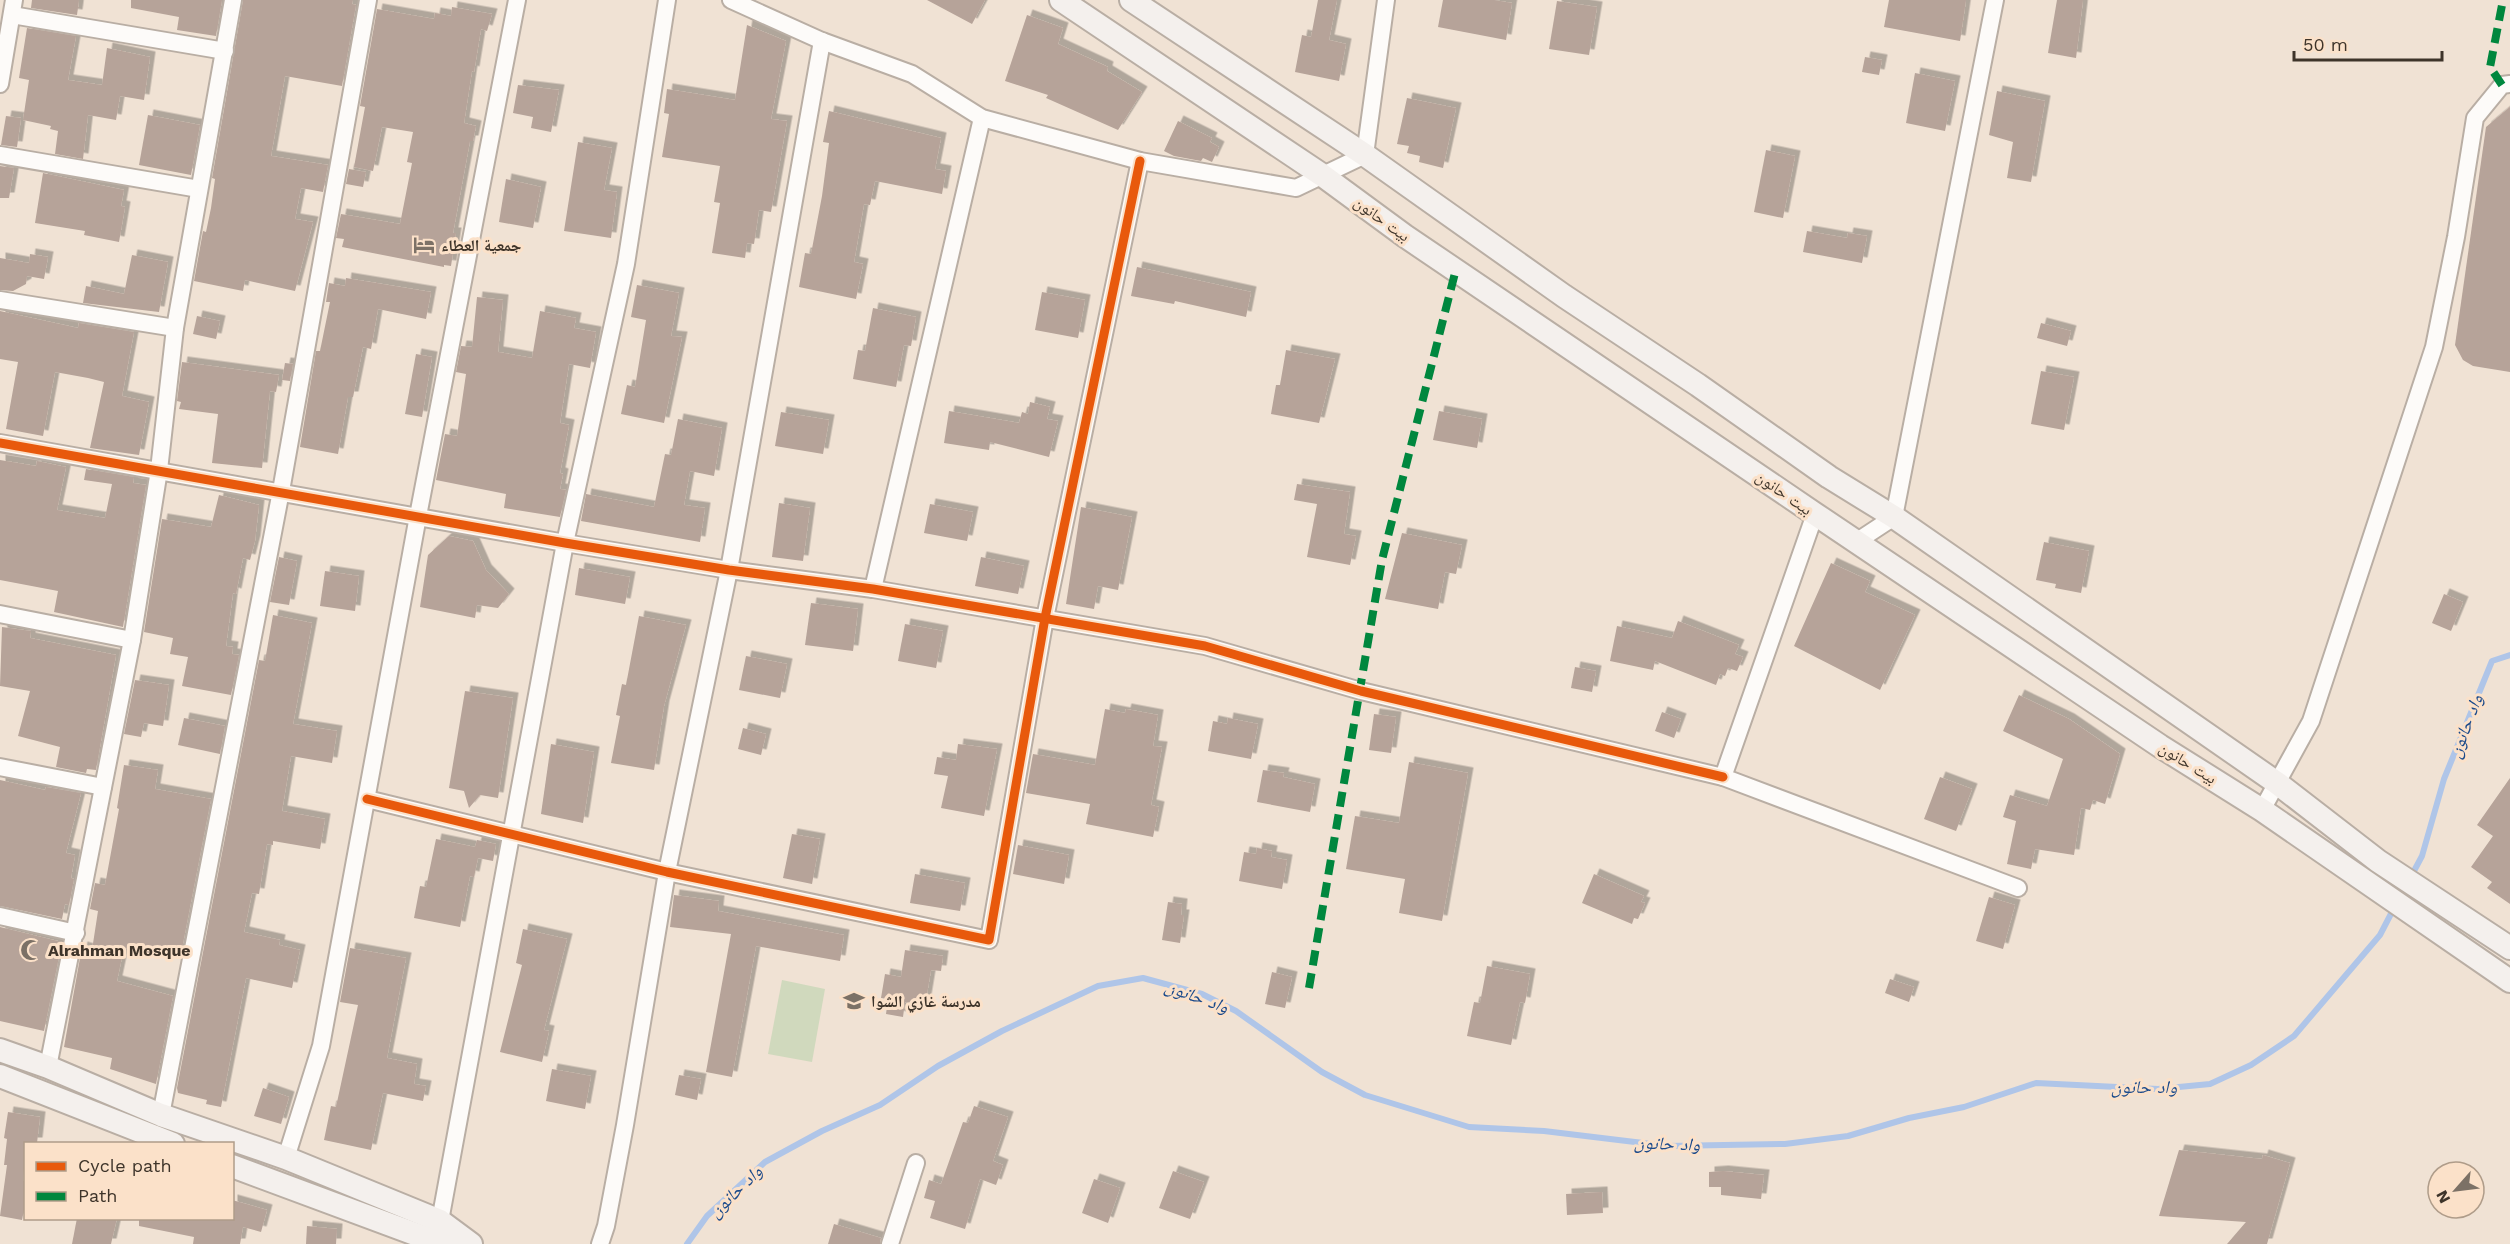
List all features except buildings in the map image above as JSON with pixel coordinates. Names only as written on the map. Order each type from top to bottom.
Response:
[{"type":"main road","name":"بيت حانون","points":[[1061,0],[1323,176],[1405,236],[1856,542],[2160,746],[2262,810],[2510,981]]},
{"type":"main road","name":"بيت حانون","points":[[1131,0],[1365,155],[1564,296],[1698,385],[1828,477],[1894,517],[2277,783],[2378,861],[2510,948]]},
{"type":"main road","points":[[0,1050],[48,1067],[161,1115],[286,1158],[440,1221],[471,1244]]},
{"type":"main road","points":[[0,1076],[170,1142]]},
{"type":"main road","points":[[234,1167],[442,1244]]},
{"type":"street","points":[[48,1067],[132,640],[159,470],[175,328],[233,0]]},
{"type":"street","points":[[161,1115],[280,491],[368,0]]},
{"type":"street","points":[[286,1158],[321,1046],[418,516],[517,0]]},
{"type":"street","points":[[440,1221],[565,543],[626,264],[667,0]]},
{"type":"street","points":[[731,0],[822,41],[912,74],[982,118],[1140,161],[1296,188],[1365,155],[1386,0]]},
{"type":"street","points":[[1856,542],[1894,517],[1995,0]]},
{"type":"street","points":[[0,84],[13,8],[225,51]]},
{"type":"street","points":[[600,1244],[625,1125],[667,872],[729,570],[822,41]]},
{"type":"street","points":[[2262,810],[2311,721],[2434,347],[2456,237],[2475,118],[2502,85],[2510,84]]},
{"type":"street","points":[[873,589],[982,118]]},
{"type":"street","points":[[0,155],[199,189]]},
{"type":"street","points":[[367,800],[667,872],[989,940],[1045,618],[1140,161]]},
{"type":"street","points":[[0,300],[175,328]]},
{"type":"street","points":[[0,443],[565,543],[729,570],[873,589],[1205,646],[1361,691],[1723,777],[2018,888]]},
{"type":"street","points":[[1723,777],[1815,514]]},
{"type":"street","points":[[0,614],[132,640]]},
{"type":"street","points":[[0,767],[103,787]]},
{"type":"street","points":[[0,916],[76,933]]},
{"type":"street","points":[[890,1244],[916,1163]]},
{"type":"green space","points":[[782,980],[825,989],[812,1062],[768,1054]]},
{"type":"waterway","name":"واد حانون","points":[[2399,899],[2422,856],[2444,779],[2492,661],[2510,655]]},
{"type":"waterway","name":"واد حانون","points":[[687,1244],[707,1216],[765,1162],[822,1131],[880,1105],[938,1066],[1002,1031],[1098,986],[1143,978],[1202,994],[1236,1011],[1322,1072],[1365,1095],[1469,1127],[1544,1131],[1668,1146],[1785,1144],[1848,1136],[1909,1118],[1964,1107],[2036,1083],[2158,1089],[2210,1084],[2251,1065],[2294,1036],[2380,935],[2394,908]]},
{"type":"marked path","points":[[2502,85],[2490,67],[2503,0]]},
{"type":"marked path","points":[[1309,988],[1382,560],[1456,269]]},
{"type":"cycle path","points":[[367,799],[667,872],[989,940],[1045,618],[1140,161]]},
{"type":"cycle path","points":[[0,443],[565,543],[729,570],[873,589],[1205,646],[1361,691],[1723,777]]},
{"type":"place","name":"جمعية العطاء","points":[[424,245]]},
{"type":"place","name":"Alrahman Mosque","points":[[31,950]]},
{"type":"place","name":"مدرسة غازي الشوا","points":[[854,1001]]}]
